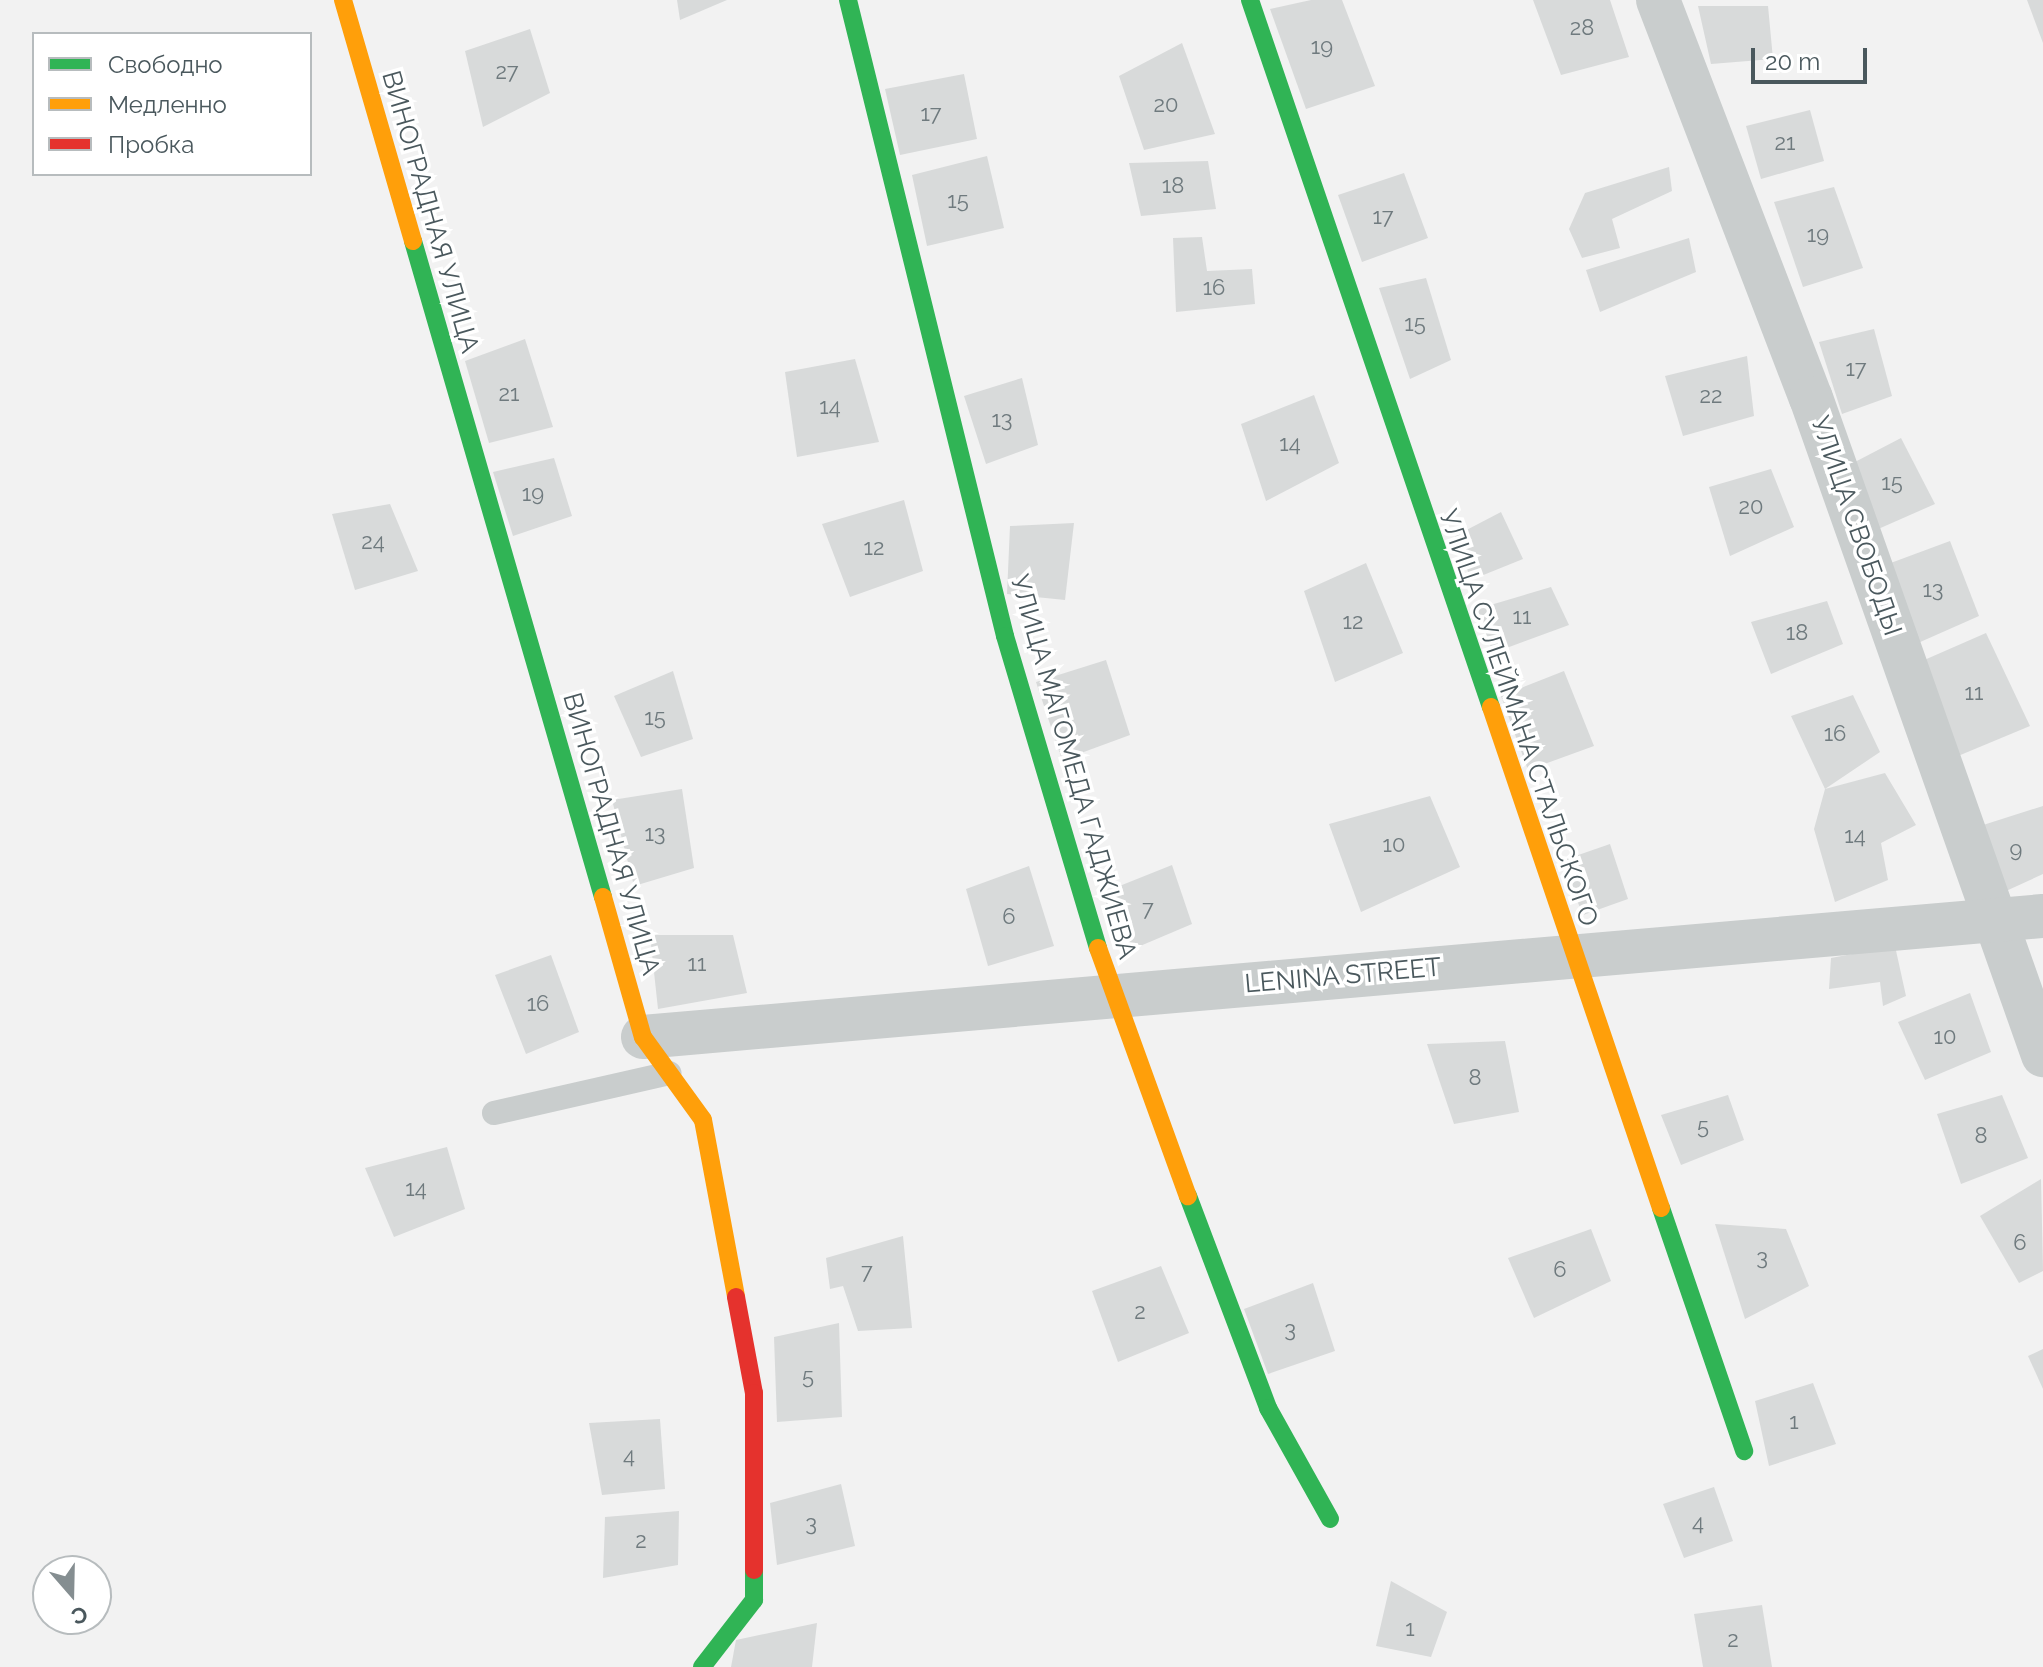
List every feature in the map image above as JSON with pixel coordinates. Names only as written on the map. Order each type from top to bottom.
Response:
[{"type":"street","name":"ВИНОГРАДНАЯ УЛИЦА","points":[[343,0],[643,1037],[703,1120],[754,1393],[754,1600],[702,1667]]},
{"type":"street","name":"УЛИЦА МАГОМЕДА ГАДЖИЕВА","points":[[848,0],[1005,636],[1112,996],[1268,1408],[1330,1519]]},
{"type":"street","name":"УЛИЦА СУЛЕЙМАНА СТАЛЬСКОГО","points":[[1250,0],[1571,957],[1744,1451]]},
{"type":"street","name":"УЛИЦА СВОБОДЫ","points":[[1658,0],[1811,398],[1993,921],[2043,1055]]},
{"type":"street","name":"LENINA STREET","points":[[643,1037],[2043,916]]},
{"type":"lane","points":[[494,1113],[670,1073]]},
{"type":"building","points":[[677,0],[727,0],[680,20]]},
{"type":"building","points":[[1311,0],[1342,0],[1375,86],[1306,109],[1270,9]]},
{"type":"building","points":[[1533,0],[1610,0],[1629,57],[1561,75]]},
{"type":"building","points":[[2027,0],[2043,0],[2043,43]]},
{"type":"building","points":[[1698,6],[1768,6],[1773,59],[1711,64]]},
{"type":"building","points":[[530,29],[550,93],[483,127],[465,51]]},
{"type":"building","points":[[1182,43],[1215,134],[1144,150],[1119,76]]},
{"type":"building","points":[[964,74],[977,139],[900,155],[885,89]]},
{"type":"building","points":[[1810,110],[1824,161],[1761,179],[1746,126]]},
{"type":"building","points":[[987,156],[1004,228],[927,246],[912,175]]},
{"type":"building","points":[[1208,161],[1216,209],[1141,216],[1129,163]]},
{"type":"building","points":[[1669,167],[1672,191],[1612,219],[1620,248],[1582,258],[1569,229],[1585,193]]},
{"type":"building","points":[[1404,173],[1428,238],[1362,262],[1338,195]]},
{"type":"building","points":[[1834,187],[1863,268],[1803,287],[1774,202]]},
{"type":"building","points":[[1202,237],[1207,271],[1252,269],[1255,304],[1176,312],[1173,238]]},
{"type":"building","points":[[1689,238],[1696,272],[1600,312],[1586,270]]},
{"type":"building","points":[[1426,278],[1451,360],[1410,379],[1379,288]]},
{"type":"building","points":[[1874,329],[1892,396],[1842,414],[1819,342]]},
{"type":"building","points":[[525,339],[553,427],[489,443],[465,361]]},
{"type":"building","points":[[1747,356],[1754,416],[1683,436],[1665,376]]},
{"type":"building","points":[[855,359],[879,442],[797,457],[785,372]]},
{"type":"building","points":[[1022,378],[1038,445],[986,464],[964,396]]},
{"type":"building","points":[[1314,395],[1339,463],[1266,501],[1241,424]]},
{"type":"building","points":[[1901,438],[1935,504],[1876,530],[1853,463]]},
{"type":"building","points":[[554,458],[572,516],[513,536],[493,472]]},
{"type":"building","points":[[1771,469],[1794,527],[1730,556],[1709,487]]},
{"type":"building","points":[[904,500],[923,571],[850,597],[822,524]]},
{"type":"building","points":[[390,504],[418,571],[355,590],[332,514]]},
{"type":"building","points":[[1501,512],[1523,559],[1471,580],[1455,536]]},
{"type":"building","points":[[1074,523],[1065,600],[1007,594],[1010,526]]},
{"type":"building","points":[[1950,541],[1979,616],[1918,643],[1888,564]]},
{"type":"building","points":[[1366,563],[1403,653],[1335,682],[1304,591]]},
{"type":"building","points":[[1551,587],[1569,625],[1493,653],[1477,609]]},
{"type":"building","points":[[1827,601],[1843,644],[1771,674],[1751,622]]},
{"type":"building","points":[[1986,633],[2030,726],[1958,756],[1922,661]]},
{"type":"building","points":[[1106,660],[1130,735],[1062,760],[1036,682]]},
{"type":"building","points":[[673,671],[693,739],[641,757],[614,696]]},
{"type":"building","points":[[1564,671],[1594,746],[1528,770],[1501,696]]},
{"type":"building","points":[[1853,695],[1880,752],[1825,789],[1791,716]]},
{"type":"building","points":[[1885,773],[1916,825],[1881,843],[1888,880],[1835,902],[1814,829],[1825,789]]},
{"type":"building","points":[[682,789],[694,868],[634,886],[612,800]]},
{"type":"building","points":[[1430,796],[1460,867],[1361,912],[1329,824]]},
{"type":"building","points":[[2043,806],[2043,874],[2006,891],[1980,826]]},
{"type":"building","points":[[1610,844],[1628,899],[1583,915],[1561,861]]},
{"type":"building","points":[[1172,865],[1192,924],[1126,952],[1102,893]]},
{"type":"building","points":[[1029,866],[1054,946],[988,966],[966,889]]},
{"type":"building","points":[[650,935],[733,935],[747,993],[658,1009]]},
{"type":"building","points":[[1895,946],[1906,996],[1883,1006],[1880,982],[1829,989],[1831,958]]},
{"type":"building","points":[[551,955],[579,1032],[526,1054],[495,975]]},
{"type":"building","points":[[1970,993],[1991,1052],[1925,1080],[1898,1022]]},
{"type":"building","points":[[1505,1041],[1519,1112],[1454,1124],[1427,1044]]},
{"type":"building","points":[[1728,1095],[1744,1140],[1681,1165],[1661,1115]]},
{"type":"building","points":[[2002,1095],[2028,1158],[1961,1184],[1937,1114]]},
{"type":"building","points":[[447,1147],[465,1209],[394,1237],[365,1168]]},
{"type":"building","points":[[2041,1179],[2043,1271],[2019,1283],[1980,1216]]},
{"type":"building","points":[[1715,1224],[1786,1229],[1809,1286],[1745,1319]]},
{"type":"building","points":[[1591,1229],[1611,1281],[1534,1318],[1508,1258]]},
{"type":"building","points":[[903,1236],[912,1328],[858,1331],[843,1286],[830,1289],[826,1258]]},
{"type":"building","points":[[1161,1266],[1189,1333],[1118,1362],[1092,1291]]},
{"type":"building","points":[[1313,1283],[1335,1351],[1268,1374],[1244,1309]]},
{"type":"building","points":[[839,1323],[842,1417],[777,1422],[774,1337]]},
{"type":"building","points":[[2043,1349],[2043,1389],[2028,1356]]},
{"type":"building","points":[[1813,1383],[1836,1444],[1769,1466],[1755,1401]]},
{"type":"building","points":[[660,1419],[665,1489],[602,1495],[589,1423]]},
{"type":"building","points":[[841,1484],[855,1546],[777,1565],[770,1503]]},
{"type":"building","points":[[1714,1487],[1733,1541],[1684,1558],[1663,1504]]},
{"type":"building","points":[[679,1511],[678,1565],[603,1578],[605,1517]]},
{"type":"building","points":[[1391,1581],[1447,1612],[1431,1657],[1376,1646]]},
{"type":"building","points":[[1762,1605],[1772,1667],[1703,1667],[1694,1614]]},
{"type":"building","points":[[817,1623],[812,1667],[731,1667],[736,1640]]},
{"type":"traffic: fast","points":[[848,0],[1005,636],[1098,948]]},
{"type":"traffic: fast","points":[[1250,0],[1491,707]]},
{"type":"traffic: fast","points":[[413,241],[603,897]]},
{"type":"traffic: fast","points":[[1188,1196],[1268,1408],[1330,1519]]},
{"type":"traffic: fast","points":[[1661,1208],[1744,1451]]},
{"type":"traffic: fast","points":[[702,1667],[754,1600],[754,1570]]},
{"type":"traffic: slow","points":[[343,0],[413,241]]},
{"type":"traffic: slow","points":[[1491,707],[1661,1208]]},
{"type":"traffic: slow","points":[[603,897],[643,1037],[703,1120],[736,1297]]},
{"type":"traffic: slow","points":[[1098,948],[1188,1196]]},
{"type":"traffic: jam","points":[[736,1297],[754,1393],[754,1570]]}]
